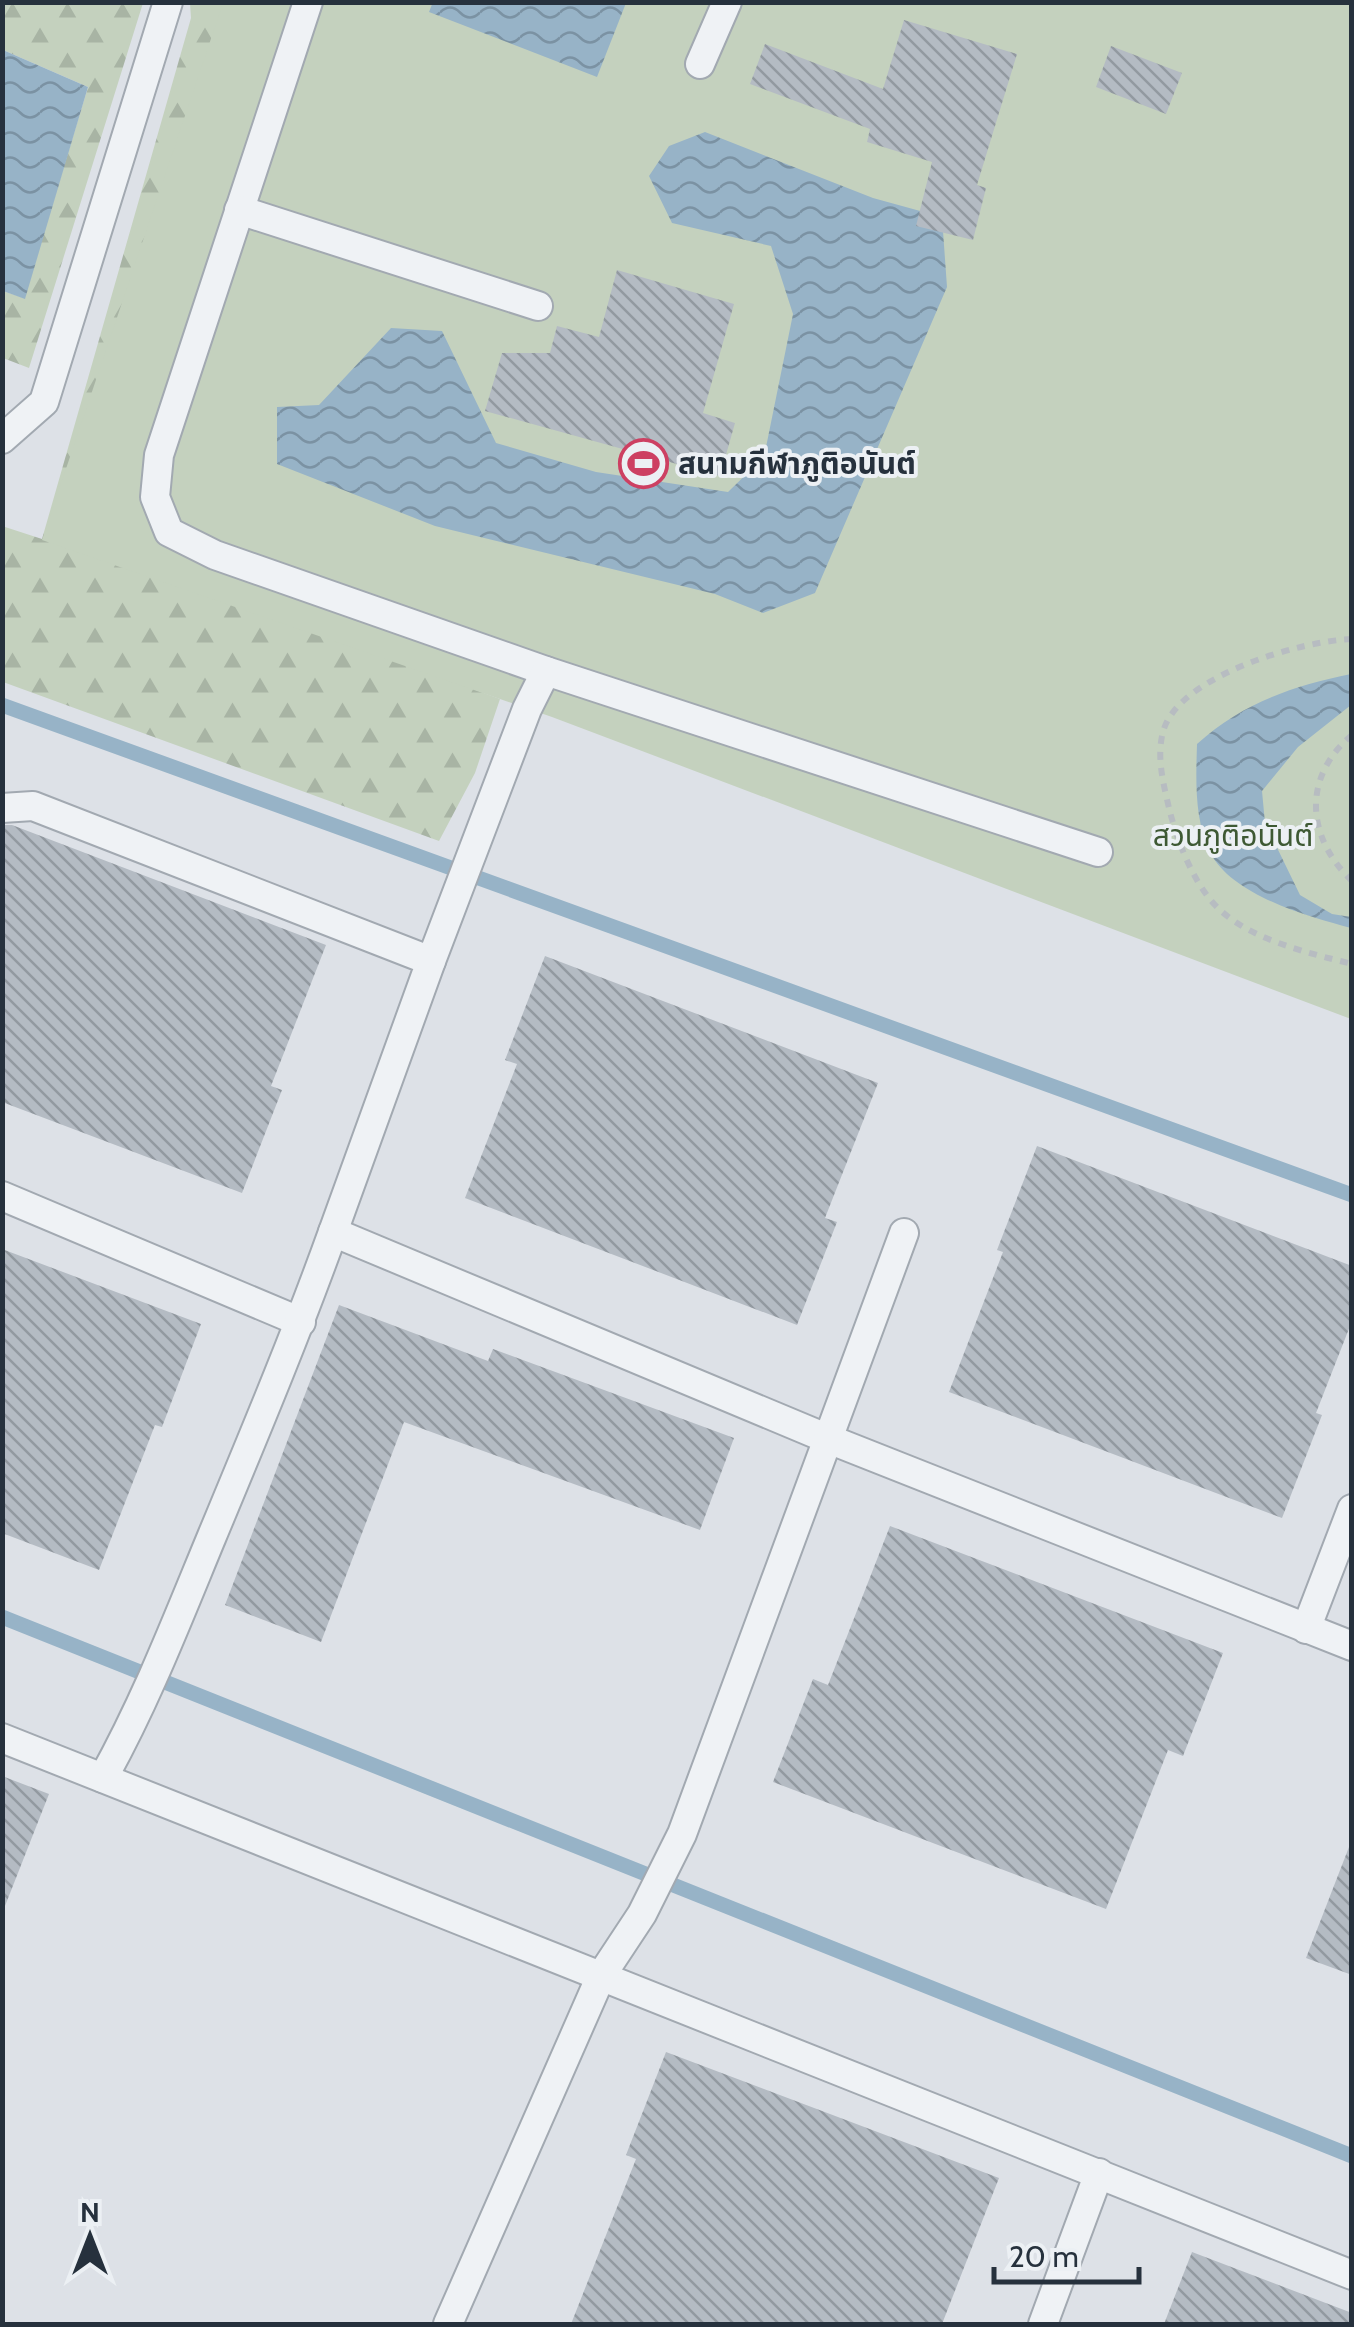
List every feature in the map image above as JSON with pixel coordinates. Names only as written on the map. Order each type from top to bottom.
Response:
[{"type":"lane","points":[[2,439],[44,402],[168,2]]},
{"type":"lane","points":[[308,2],[159,455],[155,497],[169,532],[215,555],[546,671],[1098,852]]},
{"type":"lane","points":[[700,64],[727,2]]},
{"type":"lane","points":[[240,210],[538,306]]},
{"type":"lane","points":[[102,1778],[132,1725],[301,1322],[432,961],[546,671]]},
{"type":"lane","points":[[2,808],[32,806],[432,961]]},
{"type":"lane","points":[[2,1196],[301,1322]]},
{"type":"lane","points":[[333,1232],[826,1438],[1352,1646]]},
{"type":"lane","points":[[448,2324],[601,1976],[642,1914],[682,1834],[904,1233]]},
{"type":"lane","points":[[1306,1629],[1352,1510]]},
{"type":"lane","points":[[2,1738],[1352,2275]]},
{"type":"lane","points":[[1043,2324],[1099,2172]]},
{"type":"path","points":[[1350,961],[1252,933],[1209,899],[1176,834],[1160,757],[1166,725],[1184,700],[1218,675],[1327,640],[1352,639]]},
{"type":"path","points":[[1352,735],[1336,748],[1320,774],[1314,804],[1318,834],[1332,862],[1352,881]]},
{"type":"green space","points":[[3,3],[143,3],[29,368],[3,358],[3,291],[24,298],[88,87],[3,50]]},
{"type":"green space","points":[[190,3],[285,3],[105,552],[500,699],[475,773],[439,841],[3,682],[2,526],[42,539],[191,18]]},
{"type":"green space","name":"สนามกีฬาภูติอนันต์","points":[[223,3],[1351,3],[1351,1019],[552,717],[42,540]]},
{"type":"water","points":[[433,2],[626,3],[597,77],[429,12]]},
{"type":"water","points":[[3,50],[88,87],[25,299],[3,291]]},
{"type":"water","points":[[705,132],[873,198],[942,217],[947,287],[815,593],[763,613],[715,594],[435,526],[277,464],[277,407],[319,405],[391,328],[442,331],[496,443],[596,472],[728,492],[764,457],[793,314],[771,246],[672,223],[649,176],[669,146]]},
{"type":"water","points":[[1351,674],[1351,705],[1298,747],[1262,791],[1265,823],[1300,895],[1332,914],[1351,917],[1351,928],[1273,902],[1220,867],[1201,826],[1196,771],[1197,744],[1232,717],[1289,691]]},
{"type":"building","points":[[904,20],[1017,54],[977,185],[986,188],[973,240],[916,226],[932,162],[867,142],[870,129],[750,84],[765,44],[883,89]]},
{"type":"building","points":[[1111,46],[1182,73],[1166,114],[1096,87]]},
{"type":"building","points":[[617,270],[734,304],[703,413],[735,423],[720,476],[485,411],[502,353],[550,353],[557,326],[599,337]]},
{"type":"building","points":[[2,825],[12,825],[326,945],[271,1086],[282,1090],[242,1193],[2,1102]]},
{"type":"building","points":[[545,956],[878,1083],[825,1218],[837,1222],[797,1325],[465,1198],[517,1064],[505,1060]]},
{"type":"building","points":[[1037,1146],[1352,1266],[1352,1321],[1316,1413],[1322,1415],[1282,1518],[949,1392],[1003,1252],[997,1250]]},
{"type":"building","points":[[2,1249],[201,1324],[162,1427],[155,1425],[99,1570],[2,1533]]},
{"type":"building","points":[[339,1305],[488,1361],[493,1349],[734,1438],[700,1530],[404,1422],[321,1642],[225,1605]]},
{"type":"building","points":[[890,1526],[1223,1653],[1183,1756],[1168,1750],[1106,1909],[773,1782],[813,1679],[828,1685]]},
{"type":"building","points":[[2,1776],[49,1794],[5,1906],[2,1906]]},
{"type":"building","points":[[1349,1847],[1352,1848],[1352,1975],[1306,1958]]},
{"type":"building","points":[[666,2052],[999,2178],[942,2324],[571,2324],[636,2159],[626,2155]]},
{"type":"building","points":[[1192,2252],[1352,2313],[1352,2324],[1164,2324]]},
{"type":"waterway","points":[[2,705],[1352,1195]]},
{"type":"waterway","points":[[2,1617],[1352,2156]]},
{"type":"place","name":"สนามกีฬาภูติอนันต์","points":[[643,463]]},
{"type":"park label","name":"สวนภูติอนันต์","points":[[1233,835]]}]
